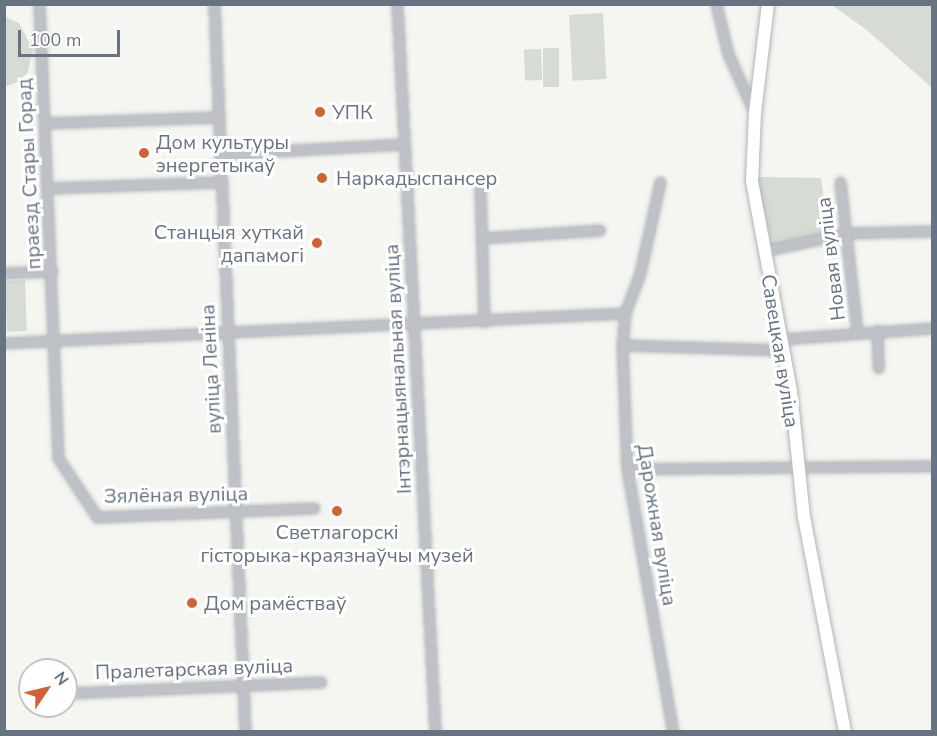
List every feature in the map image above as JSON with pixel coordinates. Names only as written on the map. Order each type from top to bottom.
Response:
[{"type":"main road","name":"Савецкая вуліца","points":[[768,4],[755,113],[752,181],[763,251],[783,345],[796,468],[844,732]]},
{"type":"street","name":"праезд Стары Горад","points":[[39,4],[55,341],[55,433]]},
{"type":"street","name":"вуліца Леніна","points":[[214,4],[245,732]]},
{"type":"street","name":"Інтэрнацыянальная вуліца","points":[[397,4],[435,732]]},
{"type":"street","points":[[716,4],[728,54],[755,113]]},
{"type":"street","points":[[45,123],[219,117]]},
{"type":"street","points":[[220,154],[405,144]]},
{"type":"street","points":[[48,188],[221,182]]},
{"type":"street","name":"Дарожная вуліца","points":[[660,182],[640,273],[626,313],[622,345],[627,469],[674,732]]},
{"type":"street","name":"Новая вуліца","points":[[840,182],[857,331]]},
{"type":"street","points":[[480,187],[484,322]]},
{"type":"street","points":[[481,238],[600,230]]},
{"type":"street","points":[[763,251],[846,232],[933,231]]},
{"type":"street","points":[[4,273],[52,271]]},
{"type":"street","points":[[4,344],[484,322],[626,313]]},
{"type":"street","name":"Новая вуліца","points":[[622,345],[783,345],[857,331],[933,328]]},
{"type":"street","name":"Новая вуліца","points":[[877,330],[878,368]]},
{"type":"street","name":"Зялёная вуліца","points":[[55,433],[58,458],[97,518],[314,508]]},
{"type":"street","points":[[627,469],[933,466]]},
{"type":"street","name":"Пралетарская вуліца","points":[[78,693],[321,682]]},
{"type":"shaded area","points":[[832,5],[931,5],[932,88],[868,31]]},
{"type":"shaded area","points":[[603,13],[606,79],[573,81],[569,15]]},
{"type":"shaded area","points":[[6,17],[19,23],[33,49],[28,72],[20,81],[5,87]]},
{"type":"shaded area","points":[[543,48],[559,48],[559,87],[543,87]]},
{"type":"shaded area","points":[[541,49],[542,80],[525,81],[524,50]]},
{"type":"shaded area","points":[[757,177],[821,178],[829,235],[772,247]]},
{"type":"shaded area","points":[[25,280],[27,331],[7,332],[5,281]]},
{"type":"place","name":"УПК","points":[[320,112]]},
{"type":"place","name":"Дом культуры энергетыкаў","points":[[144,153]]},
{"type":"place","name":"Наркадыспансер","points":[[322,178]]},
{"type":"place","name":"Станцыя хуткай дапамогі","points":[[317,243]]},
{"type":"place","name":"Светлагорскі гісторыка-краязнаўчы музей","points":[[337,511]]},
{"type":"place","name":"Дом рамёстваў","points":[[192,603]]}]
